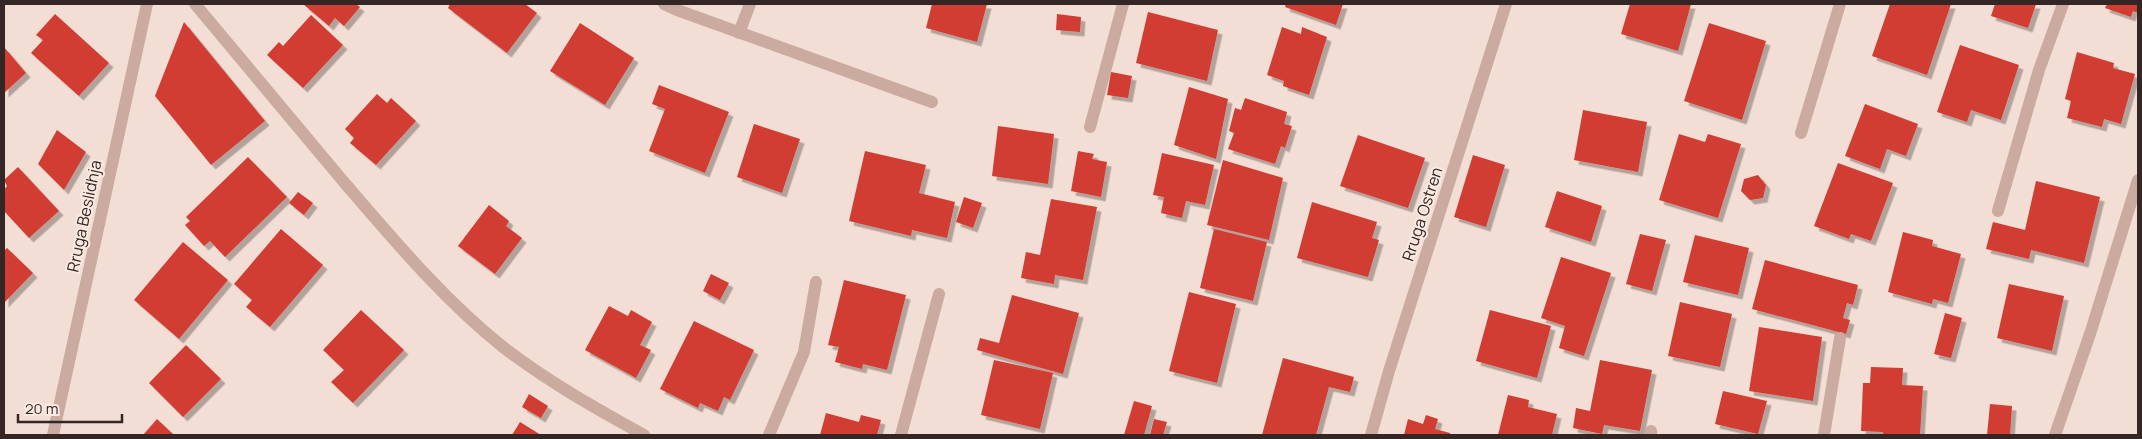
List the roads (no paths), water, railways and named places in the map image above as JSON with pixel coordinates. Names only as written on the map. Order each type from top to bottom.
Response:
[{"type":"street","name":"Rruga Beslidhja","points":[[54,435],[147,4]]},
{"type":"street","points":[[195,4],[376,219],[437,287],[502,346],[573,396],[637,434]]},
{"type":"street","points":[[664,4],[932,102]]},
{"type":"street","points":[[739,33],[750,4]]},
{"type":"street","points":[[1090,127],[1123,4]]},
{"type":"street","name":"Rruga Ostren","points":[[1371,435],[1389,371],[1506,4]]},
{"type":"street","points":[[1801,133],[1840,4]]},
{"type":"street","points":[[1998,211],[2039,70],[2063,4]]},
{"type":"street","points":[[2055,435],[2090,334],[2138,180]]},
{"type":"street","points":[[769,435],[804,352],[816,282]]},
{"type":"street","points":[[901,435],[939,294]]},
{"type":"street","points":[[1824,435],[1840,338]]}]
